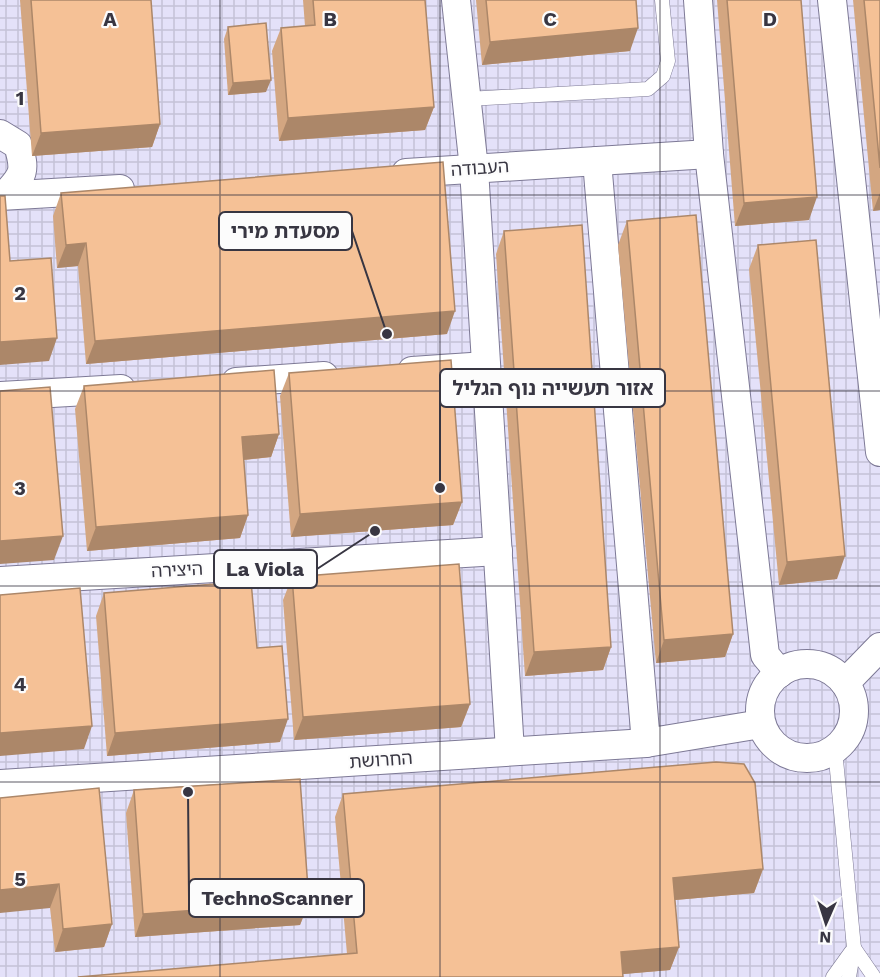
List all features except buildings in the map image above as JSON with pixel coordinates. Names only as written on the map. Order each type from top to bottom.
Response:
[{"type":"street","points":[[456,0],[474,169],[510,752]]},
{"type":"street","points":[[698,0],[709,154],[765,655],[780,673]]},
{"type":"street","points":[[832,0],[880,452]]},
{"type":"street","points":[[0,134],[18,145],[24,165],[20,179],[3,195]]},
{"type":"street","name":"העבודה","points":[[380,174],[709,154]]},
{"type":"street","points":[[597,160],[646,743]]},
{"type":"street","points":[[3,195],[145,188]]},
{"type":"street","points":[[392,372],[486,366]]},
{"type":"street","points":[[213,383],[356,375]]},
{"type":"street","points":[[0,396],[142,388]]},
{"type":"street","name":"היצירה","points":[[0,581],[498,551]]},
{"type":"street","points":[[845,683],[880,647]]},
{"type":"street","points":[[814,665],[835,673],[845,683],[854,703],[853,725],[846,739],[836,749],[822,757],[807,759],[792,756],[778,749],[761,724],[762,695],[769,683],[780,673],[793,666],[814,665]]},
{"type":"street","name":"החרושת","points":[[0,784],[646,743],[761,724]]},
{"type":"lane","points":[[467,99],[648,89],[663,76],[668,61],[662,0]]},
{"type":"lane","points":[[836,749],[854,948],[849,977]]},
{"type":"lane","points":[[834,977],[854,948]]},
{"type":"lane","points":[[854,948],[874,977]]},
{"type":"shaded area","points":[[0,0],[880,0],[880,977],[0,977]]},
{"type":"place","name":"מסעדת מירי","points":[[387,334]]},
{"type":"place","name":"אזור תעשייה נוף הגליל","points":[[440,488]]},
{"type":"place","name":"La Viola","points":[[375,531]]},
{"type":"place","name":"TechnoScanner","points":[[188,792]]}]
